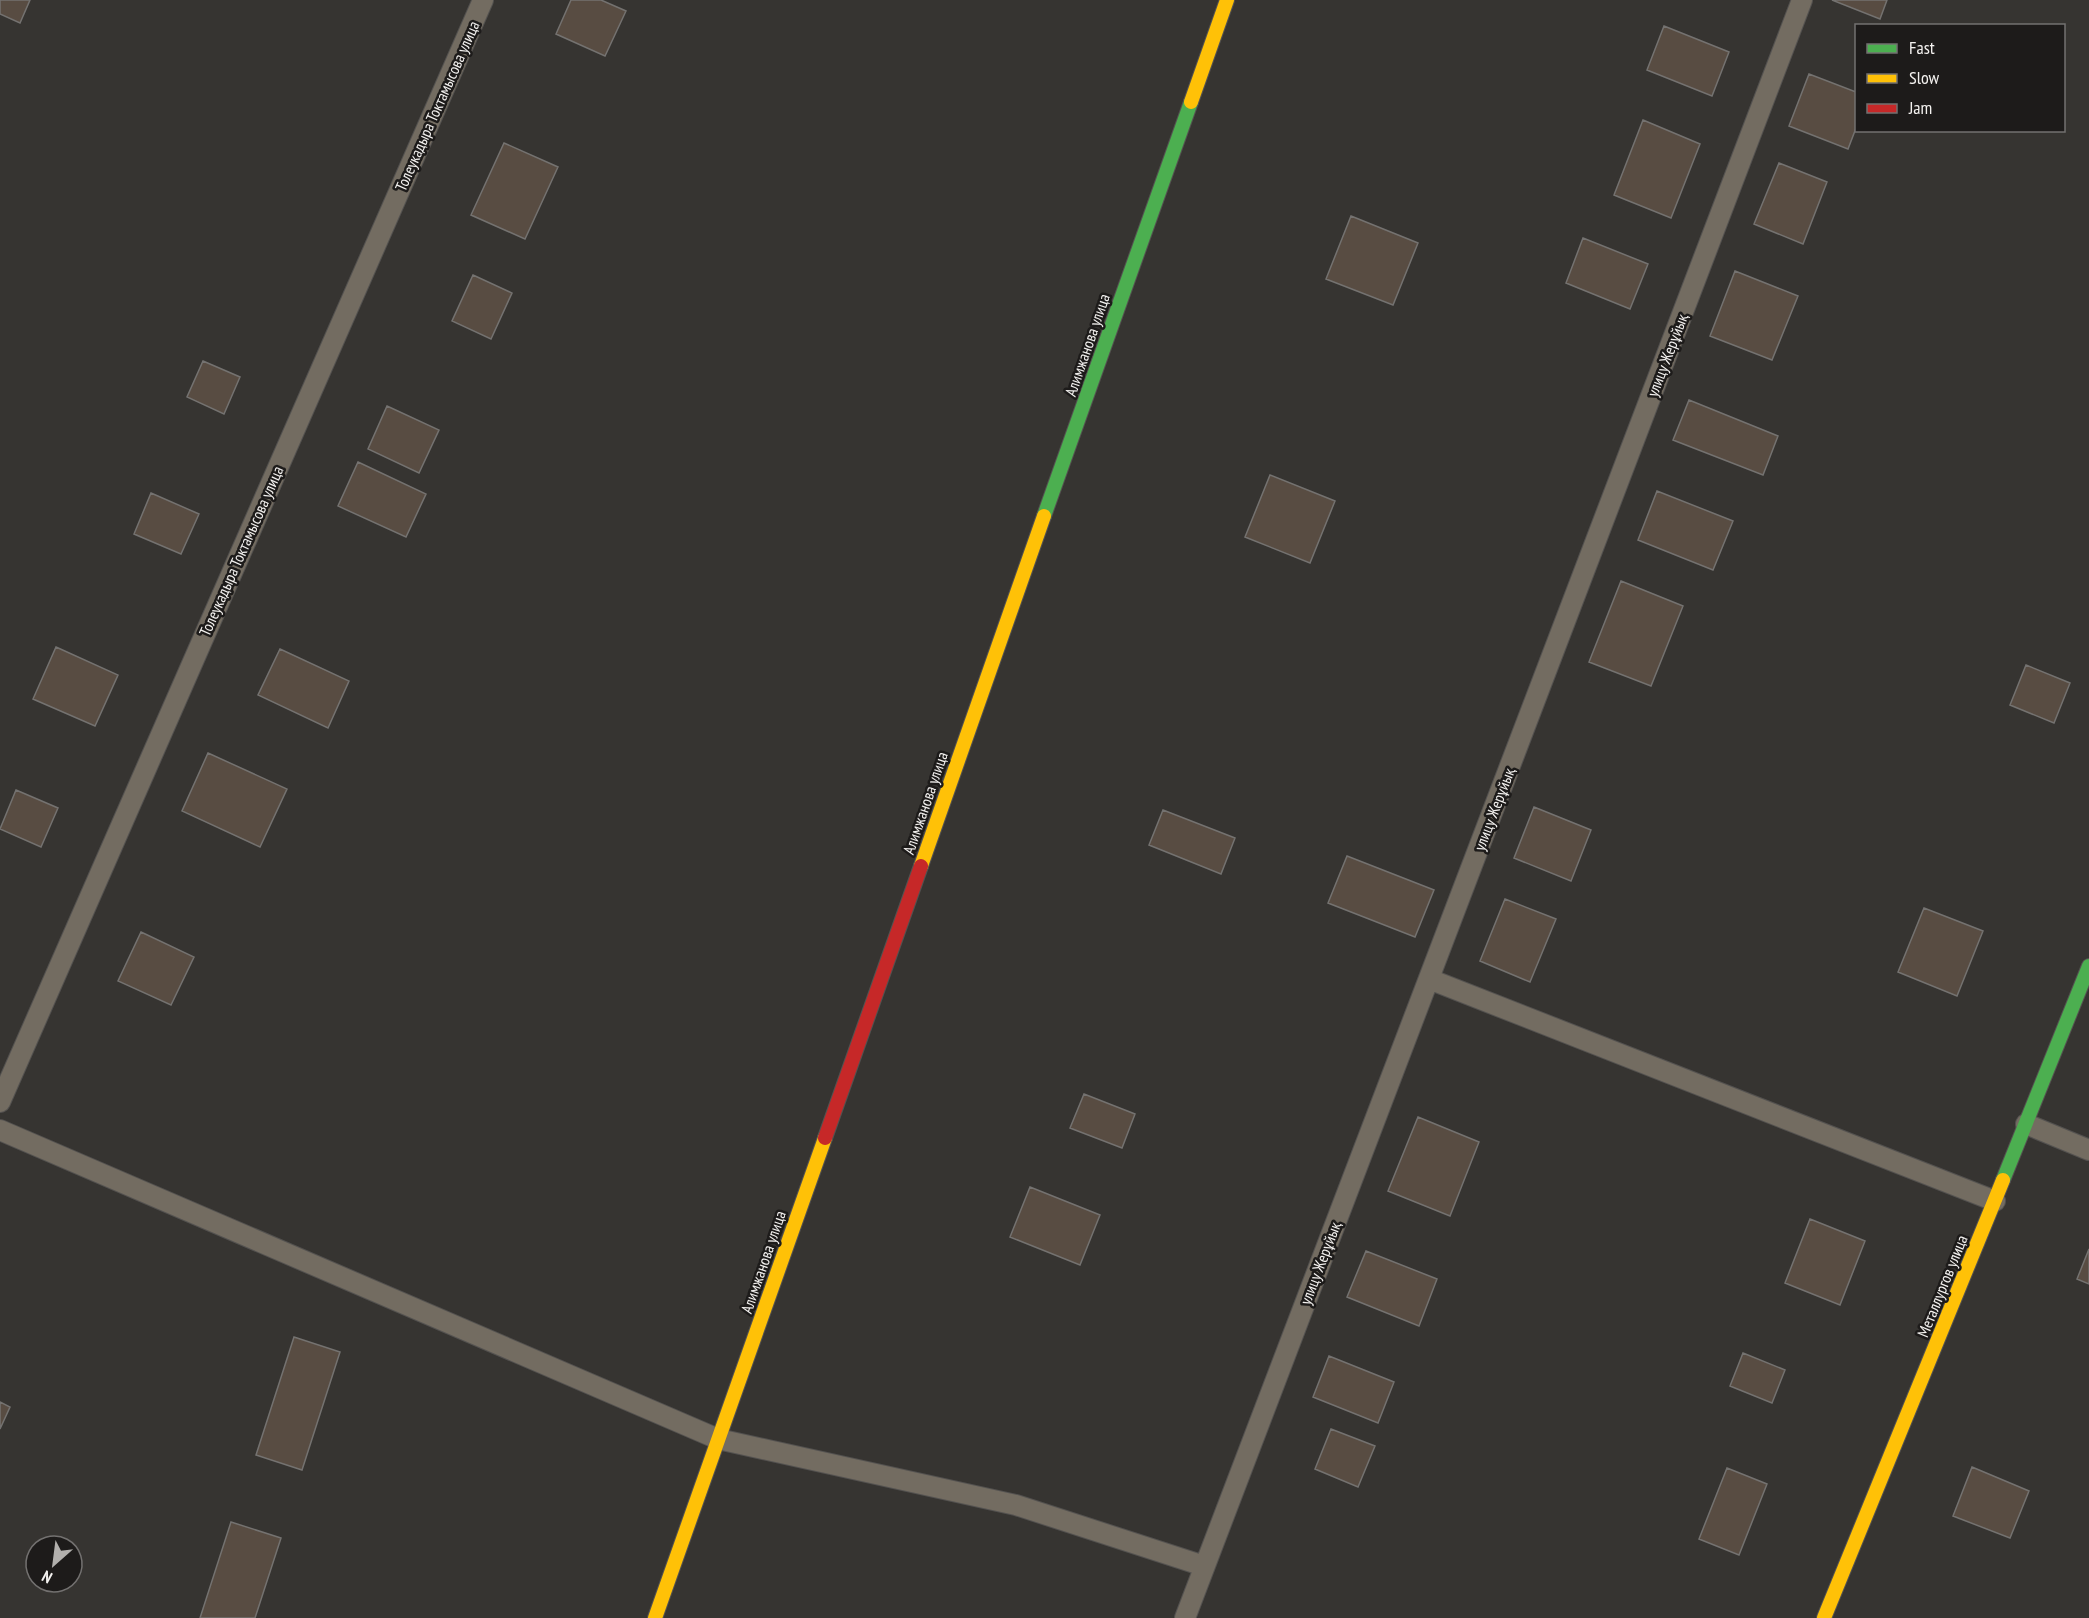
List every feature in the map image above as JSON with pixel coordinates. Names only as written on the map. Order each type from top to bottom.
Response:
[{"type":"street","name":"Алимжанова улица","points":[[655,1618],[1227,0]]},
{"type":"street","name":"Металлургов улица","points":[[1824,1618],[2089,966]]},
{"type":"lane","name":"Толеукадыра Токтамысова улица","points":[[0,1102],[483,0]]},
{"type":"lane","name":"улицу Жерұйық","points":[[1185,1618],[1802,0]]},
{"type":"lane","points":[[1429,979],[1995,1201]]},
{"type":"lane","points":[[2026,1124],[2089,1150]]},
{"type":"lane","points":[[0,1130],[718,1439],[1016,1505],[1204,1566]]},
{"type":"building","points":[[0,0],[30,0],[20,23],[0,14]]},
{"type":"building","points":[[571,0],[601,0],[626,11],[605,56],[556,34]]},
{"type":"building","points":[[1832,0],[1887,0],[1880,19]]},
{"type":"building","points":[[1664,26],[1729,52],[1712,96],[1647,70]]},
{"type":"building","points":[[1809,74],[1855,92],[1855,131],[1848,149],[1789,126]]},
{"type":"building","points":[[1643,120],[1700,144],[1671,218],[1614,195]]},
{"type":"building","points":[[504,143],[558,167],[525,239],[471,215]]},
{"type":"building","points":[[1779,163],[1827,182],[1803,244],[1754,224]]},
{"type":"building","points":[[1351,216],[1418,243],[1393,305],[1326,279]]},
{"type":"building","points":[[1583,238],[1648,264],[1630,309],[1566,283]]},
{"type":"building","points":[[1735,271],[1798,296],[1772,360],[1710,336]]},
{"type":"building","points":[[473,275],[512,293],[491,339],[452,321]]},
{"type":"building","points":[[203,361],[240,377],[224,414],[187,397]]},
{"type":"building","points":[[1689,400],[1778,436],[1763,475],[1673,440]]},
{"type":"building","points":[[387,406],[439,430],[419,473],[368,449]]},
{"type":"building","points":[[358,462],[426,494],[406,537],[338,506]]},
{"type":"building","points":[[1270,475],[1335,501],[1310,563],[1245,537]]},
{"type":"building","points":[[1657,491],[1733,521],[1713,570],[1638,540]]},
{"type":"building","points":[[151,493],[199,514],[181,554],[134,534]]},
{"type":"building","points":[[1621,581],[1683,606],[1651,686],[1589,662]]},
{"type":"building","points":[[56,647],[118,675],[95,726],[33,699]]},
{"type":"building","points":[[280,649],[349,681],[328,728],[258,695]]},
{"type":"building","points":[[2026,665],[2070,683],[2054,723],[2010,705]]},
{"type":"building","points":[[208,753],[287,789],[260,847],[182,811]]},
{"type":"building","points":[[16,790],[58,808],[41,847],[0,829]]},
{"type":"building","points":[[1534,807],[1591,830],[1571,881],[1514,858]]},
{"type":"building","points":[[1163,810],[1235,838],[1221,874],[1149,845]]},
{"type":"building","points":[[1347,856],[1434,890],[1415,937],[1328,903]]},
{"type":"building","points":[[1505,899],[1556,919],[1530,982],[1480,961]]},
{"type":"building","points":[[1924,908],[1983,931],[1957,996],[1898,972]]},
{"type":"building","points":[[141,932],[194,957],[171,1005],[118,981]]},
{"type":"building","points":[[1084,1094],[1135,1114],[1122,1148],[1070,1128]]},
{"type":"building","points":[[1418,1117],[1479,1142],[1450,1216],[1388,1191]]},
{"type":"building","points":[[1030,1187],[1100,1215],[1080,1265],[1010,1237]]},
{"type":"building","points":[[1810,1219],[1865,1241],[1840,1305],[1785,1283]]},
{"type":"building","points":[[2089,1249],[2089,1284],[2077,1279]]},
{"type":"building","points":[[1366,1251],[1437,1279],[1419,1326],[1347,1297]]},
{"type":"building","points":[[294,1337],[340,1352],[302,1470],[256,1455]]},
{"type":"building","points":[[1743,1353],[1785,1370],[1772,1403],[1730,1386]]},
{"type":"building","points":[[1329,1356],[1394,1382],[1378,1423],[1313,1397]]},
{"type":"building","points":[[0,1402],[10,1407],[0,1429]]},
{"type":"building","points":[[1331,1429],[1375,1446],[1358,1487],[1315,1469]]},
{"type":"building","points":[[1972,1467],[2029,1491],[2010,1538],[1953,1516]]},
{"type":"building","points":[[1727,1468],[1767,1484],[1739,1555],[1699,1539]]},
{"type":"building","points":[[231,1522],[281,1538],[255,1618],[200,1618]]},
{"type":"traffic: fast","points":[[1044,516],[1191,102]]},
{"type":"traffic: fast","points":[[2003,1180],[2089,966]]},
{"type":"traffic: slow","points":[[1191,102],[1227,0]]},
{"type":"traffic: slow","points":[[921,866],[1044,516]]},
{"type":"traffic: slow","points":[[655,1618],[825,1138]]},
{"type":"traffic: slow","points":[[1824,1618],[2003,1180]]},
{"type":"traffic: jam","points":[[825,1138],[921,866]]}]
